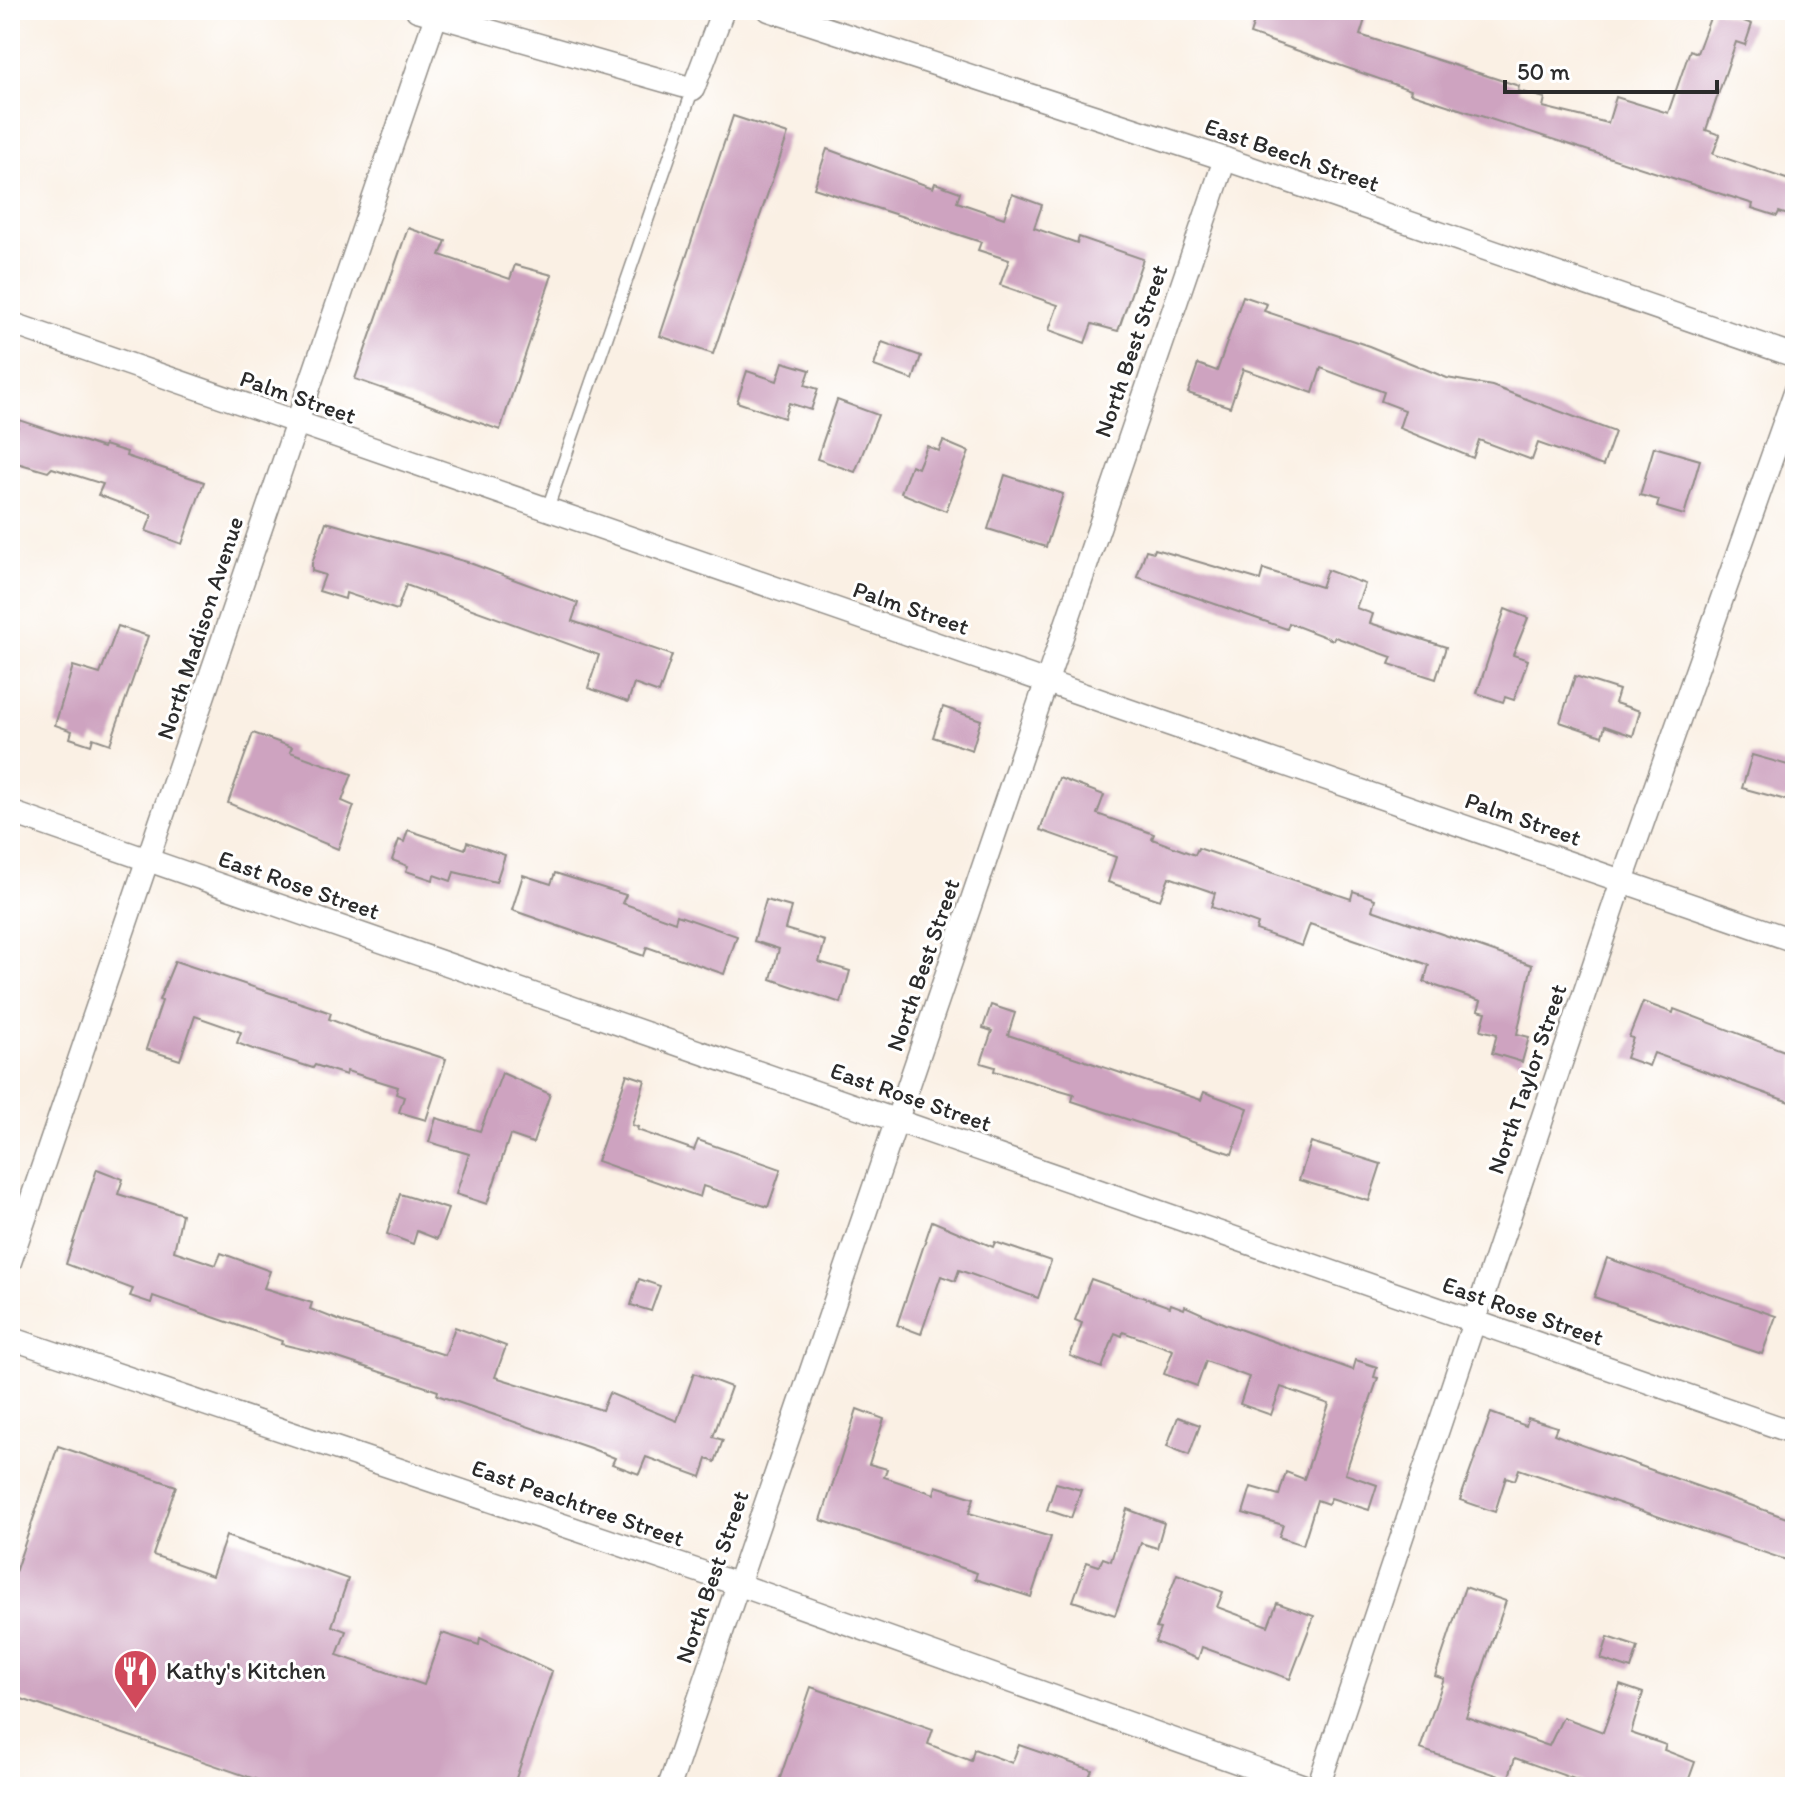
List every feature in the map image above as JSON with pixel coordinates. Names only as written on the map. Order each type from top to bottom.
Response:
[{"type":"street","points":[[431,12],[693,89],[723,10]]},
{"type":"street","name":"East Beech Street","points":[[769,10],[1225,159],[1795,356]]},
{"type":"street","name":"North Madison Avenue","points":[[10,1262],[150,860],[431,12]]},
{"type":"street","name":"North Best Street","points":[[669,1787],[1225,159]]},
{"type":"street","name":"Palm Street","points":[[10,323],[1795,941]]},
{"type":"street","name":"North Taylor Street","points":[[1318,1787],[1622,881],[1795,392]]},
{"type":"street","name":"East Rose Street","points":[[10,812],[1795,1433]]},
{"type":"street","name":"East Peachtree Street","points":[[10,1338],[737,1584],[1307,1787]]},
{"type":"lane","points":[[547,510],[693,89]]},
{"type":"building","points":[[1258,10],[1368,10],[1360,35],[1519,86],[1518,91],[1545,98],[1543,107],[1608,123],[1616,97],[1668,113],[1690,50],[1697,53],[1713,10],[1752,24],[1745,45],[1736,42],[1706,130],[1720,135],[1713,154],[1795,182],[1791,216],[1779,212],[1777,216],[1752,208],[1753,204],[1410,93],[1411,90],[1250,34]]},
{"type":"building","points":[[733,116],[788,134],[713,354],[660,336]]},
{"type":"building","points":[[827,149],[933,188],[935,183],[960,192],[957,202],[1004,218],[1012,194],[1042,205],[1034,228],[1077,243],[1079,237],[1143,259],[1118,331],[1092,324],[1085,343],[1049,330],[1058,305],[1000,285],[1009,260],[978,250],[981,242],[814,188]]},
{"type":"building","points":[[408,228],[446,241],[440,255],[510,279],[515,265],[552,275],[500,430],[355,379]]},
{"type":"building","points":[[1243,296],[1267,304],[1264,311],[1369,346],[1447,378],[1492,386],[1615,432],[1603,466],[1538,443],[1532,460],[1479,440],[1473,458],[1399,428],[1405,410],[1381,401],[1384,392],[1321,368],[1313,393],[1243,369],[1230,407],[1188,393],[1198,364],[1217,371]]},
{"type":"building","points":[[882,342],[921,356],[913,380],[874,366]]},
{"type":"building","points":[[783,362],[810,370],[805,385],[818,389],[811,410],[789,403],[784,418],[737,402],[747,371],[777,381]]},
{"type":"building","points":[[837,400],[878,415],[855,472],[817,459]]},
{"type":"building","points":[[19,420],[103,448],[104,445],[127,452],[126,456],[204,482],[182,544],[146,531],[152,515],[98,495],[103,484],[52,468],[48,472],[10,461]]},
{"type":"building","points":[[943,441],[969,452],[946,511],[901,493],[911,465],[918,468],[927,446],[939,451]]},
{"type":"building","points":[[1654,447],[1700,460],[1684,515],[1657,507],[1659,500],[1640,495]]},
{"type":"building","points":[[1005,475],[1063,494],[1046,547],[988,529]]},
{"type":"building","points":[[326,522],[467,562],[578,603],[572,621],[672,655],[659,693],[634,684],[628,702],[588,688],[599,655],[406,585],[397,610],[346,593],[345,599],[319,591],[325,575],[312,571],[312,563]]},
{"type":"building","points":[[1155,549],[1260,580],[1263,569],[1321,587],[1327,570],[1365,584],[1356,608],[1373,614],[1370,623],[1446,647],[1436,679],[1389,664],[1392,657],[1335,637],[1333,640],[1289,623],[1287,629],[1137,577],[1146,550],[1154,552]]},
{"type":"building","points":[[1505,609],[1528,618],[1513,655],[1528,660],[1514,700],[1505,697],[1503,702],[1477,693]]},
{"type":"building","points":[[118,626],[148,636],[110,744],[93,738],[91,745],[70,738],[72,731],[55,725],[73,666],[100,674]]},
{"type":"building","points":[[1575,676],[1619,690],[1615,703],[1640,711],[1633,736],[1605,726],[1602,736],[1560,722]]},
{"type":"building","points":[[943,707],[981,720],[972,750],[933,737]]},
{"type":"building","points":[[253,733],[292,747],[290,752],[352,774],[342,801],[354,806],[338,849],[228,803]]},
{"type":"building","points":[[1752,755],[1795,767],[1795,798],[1787,796],[1786,800],[1742,788]]},
{"type":"building","points":[[1059,778],[1104,795],[1097,814],[1154,834],[1152,839],[1195,855],[1198,848],[1351,899],[1353,891],[1375,899],[1372,910],[1532,965],[1517,1034],[1529,1037],[1522,1062],[1492,1053],[1497,1034],[1481,1030],[1486,1012],[1478,1010],[1481,1001],[1424,982],[1429,965],[1310,924],[1302,946],[1256,930],[1258,924],[1211,907],[1215,893],[1169,877],[1160,900],[1108,882],[1116,857],[1040,830]]},
{"type":"building","points":[[408,830],[465,849],[467,842],[505,855],[496,882],[454,872],[451,881],[434,875],[433,880],[406,871],[408,866],[392,860],[399,840],[404,842]]},
{"type":"building","points":[[555,873],[626,895],[622,903],[675,922],[677,915],[737,936],[724,974],[647,947],[644,956],[512,910],[523,875],[551,884]]},
{"type":"building","points":[[766,900],[791,907],[785,929],[825,941],[819,962],[850,971],[841,1003],[771,979],[779,949],[754,941]]},
{"type":"building","points":[[175,961],[331,1013],[329,1019],[446,1059],[426,1120],[399,1112],[404,1097],[396,1094],[398,1087],[347,1071],[346,1075],[315,1065],[313,1068],[250,1048],[237,1043],[241,1032],[195,1016],[180,1060],[146,1049],[162,1001],[159,1000]]},
{"type":"building","points":[[1643,1002],[1673,1013],[1674,1009],[1795,1055],[1795,1104],[1654,1053],[1649,1066],[1626,1058],[1633,1038],[1629,1037]]},
{"type":"building","points":[[991,1005],[1015,1013],[1008,1035],[1201,1100],[1204,1092],[1248,1108],[1232,1154],[1072,1101],[1074,1094],[994,1071],[995,1067],[981,1063],[992,1031],[983,1028]]},
{"type":"building","points":[[502,1073],[550,1094],[533,1143],[510,1135],[487,1204],[456,1194],[469,1154],[429,1142],[436,1118],[480,1131]]},
{"type":"building","points":[[627,1074],[645,1080],[632,1125],[638,1127],[637,1130],[694,1150],[698,1140],[781,1169],[768,1207],[703,1186],[700,1197],[597,1161]]},
{"type":"building","points":[[1311,1142],[1381,1164],[1369,1201],[1299,1180]]},
{"type":"building","points":[[97,1169],[123,1179],[118,1194],[182,1214],[174,1251],[216,1265],[221,1253],[270,1271],[264,1288],[312,1303],[310,1309],[343,1322],[445,1355],[455,1327],[506,1346],[495,1377],[602,1410],[609,1393],[677,1421],[694,1373],[731,1387],[713,1437],[723,1440],[715,1462],[707,1459],[701,1477],[646,1457],[639,1474],[612,1464],[615,1458],[437,1395],[438,1391],[332,1356],[281,1344],[282,1341],[153,1296],[151,1303],[130,1296],[133,1289],[66,1264]]},
{"type":"building","points":[[400,1194],[448,1209],[437,1239],[417,1231],[413,1244],[387,1234]]},
{"type":"building","points":[[932,1221],[993,1247],[995,1242],[1051,1261],[1038,1298],[959,1270],[955,1281],[941,1276],[921,1334],[897,1325]]},
{"type":"building","points":[[1607,1258],[1776,1316],[1762,1354],[1594,1297]]},
{"type":"building","points":[[639,1279],[660,1286],[651,1311],[631,1305]]},
{"type":"building","points":[[1091,1279],[1170,1307],[1171,1304],[1184,1309],[1185,1306],[1225,1324],[1353,1370],[1356,1360],[1377,1367],[1374,1377],[1378,1378],[1345,1474],[1377,1485],[1369,1510],[1331,1498],[1328,1504],[1317,1500],[1303,1545],[1279,1537],[1283,1525],[1243,1513],[1251,1487],[1279,1495],[1286,1472],[1304,1479],[1329,1404],[1281,1387],[1271,1415],[1240,1404],[1249,1377],[1206,1361],[1197,1386],[1164,1374],[1173,1350],[1123,1332],[1122,1336],[1115,1333],[1102,1368],[1070,1356],[1082,1323],[1075,1320]]},
{"type":"building","points":[[857,1409],[884,1419],[869,1464],[887,1469],[884,1477],[934,1494],[936,1486],[974,1498],[969,1513],[1051,1537],[1031,1597],[975,1579],[977,1573],[821,1520]]},
{"type":"building","points":[[1491,1413],[1526,1426],[1528,1418],[1557,1427],[1554,1434],[1576,1443],[1795,1521],[1795,1563],[1519,1469],[1515,1480],[1506,1477],[1495,1512],[1460,1500]]},
{"type":"building","points":[[1178,1417],[1200,1425],[1189,1455],[1167,1446]]},
{"type":"building","points":[[58,1446],[176,1486],[153,1555],[212,1576],[226,1536],[348,1579],[332,1626],[346,1631],[337,1655],[424,1685],[442,1633],[479,1645],[480,1638],[552,1671],[513,1787],[278,1787],[10,1695],[10,1587]]},
{"type":"building","points":[[1056,1483],[1081,1490],[1071,1518],[1047,1510]]},
{"type":"building","points":[[1127,1509],[1164,1523],[1157,1548],[1141,1543],[1115,1615],[1073,1601],[1087,1562],[1099,1566],[1103,1558],[1111,1561]]},
{"type":"building","points":[[1177,1574],[1223,1592],[1217,1607],[1268,1626],[1277,1603],[1314,1616],[1290,1679],[1202,1647],[1198,1659],[1155,1642],[1160,1629],[1156,1628]]},
{"type":"building","points":[[1465,1587],[1506,1601],[1466,1717],[1549,1746],[1563,1717],[1603,1732],[1620,1685],[1643,1693],[1631,1733],[1666,1745],[1664,1750],[1695,1762],[1686,1787],[1597,1787],[1515,1758],[1508,1779],[1420,1749],[1444,1679],[1435,1676]]},
{"type":"building","points":[[1608,1637],[1638,1647],[1631,1669],[1601,1659]]},
{"type":"building","points":[[811,1687],[933,1729],[928,1744],[971,1761],[974,1749],[1012,1763],[1019,1745],[1092,1770],[1085,1787],[777,1787]]},
{"type":"place","name":"Kathy's Kitchen","points":[[135,1710]]}]
